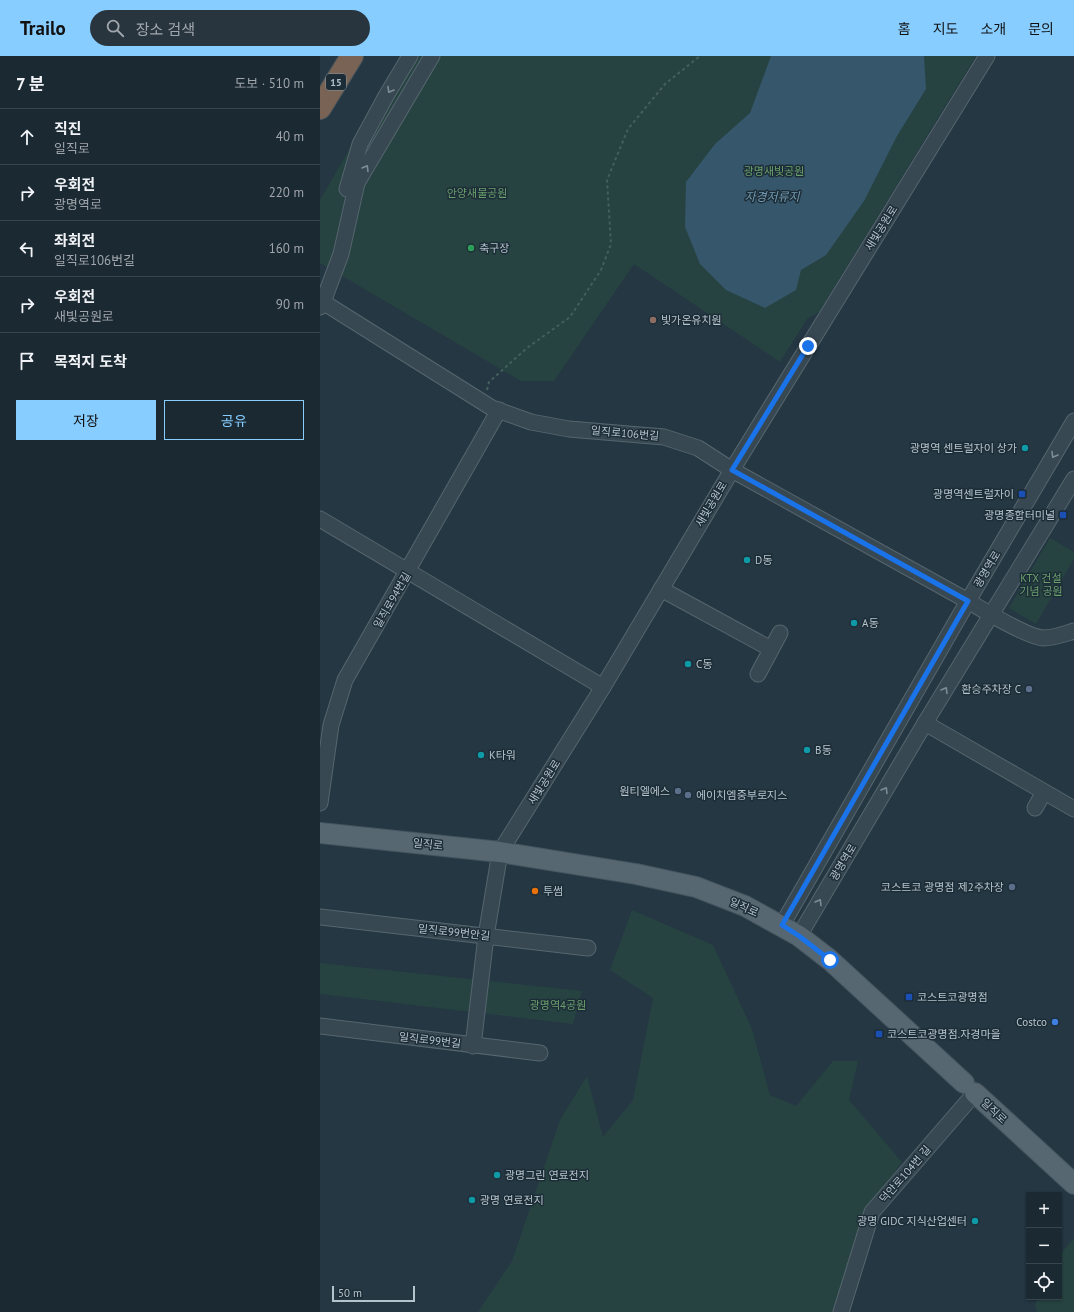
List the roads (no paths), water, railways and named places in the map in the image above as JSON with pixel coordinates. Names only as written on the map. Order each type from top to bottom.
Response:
[{"type":"highway","name":"15","points":[[320,108],[352,56]]},
{"type":"main road","name":"일직로","points":[[320,833],[500,852],[636,874],[696,887],[745,906],[782,925],[830,960],[1074,1184]]},
{"type":"street","points":[[329,284],[331,257],[343,200],[360,144],[410,56]]},
{"type":"street","points":[[321,305],[341,254],[357,183],[432,56]]},
{"type":"street","name":"새빛공원로","points":[[500,852],[604,686],[732,470],[987,56]]},
{"type":"street","name":"일직로106번길","points":[[321,305],[492,408],[531,422],[569,429],[664,437],[698,448],[732,470],[991,615],[1034,636],[1043,638],[1074,631]]},
{"type":"street","name":"일직로94번길","points":[[320,803],[331,726],[345,680],[408,572],[499,410]]},
{"type":"street","name":"광명역로","points":[[782,925],[968,601],[1074,421]]},
{"type":"street","name":"광명역로","points":[[799,936],[925,723],[1074,479]]},
{"type":"street","points":[[320,519],[604,686]]},
{"type":"street","points":[[661,589],[771,648]]},
{"type":"street","points":[[758,674],[780,633]]},
{"type":"street","points":[[925,723],[1074,809]]},
{"type":"street","points":[[1035,808],[1044,792]]},
{"type":"street","points":[[473,1046],[486,936],[500,852]]},
{"type":"street","name":"일직로99번안길","points":[[320,917],[588,948]]},
{"type":"street","name":"일직로99번길","points":[[320,1026],[473,1046],[540,1053]]},
{"type":"street","name":"덕안로104번 길","points":[[841,1312],[872,1212],[970,1088]]},
{"type":"water","name":"자경저류지","points":[[771,56],[924,56],[926,89],[897,136],[864,201],[826,255],[801,270],[796,290],[765,308],[726,290],[700,264],[685,227],[686,182],[715,144],[750,113]]},
{"type":"place","name":"축구장","points":[[471,248]]},
{"type":"place","name":"빛가온유치원","points":[[653,320]]},
{"type":"place","name":"광명역 센트럴자이 상가","points":[[1025,448]]},
{"type":"place","name":"광명역센트럴자이","points":[[1022,494]]},
{"type":"place","name":"광명종합터미널","points":[[1063,515]]},
{"type":"place","name":"D동","points":[[747,560]]},
{"type":"place","name":"A동","points":[[854,623]]},
{"type":"place","name":"C동","points":[[688,664]]},
{"type":"place","name":"환승주차장 C","points":[[1029,689]]},
{"type":"place","name":"B동","points":[[807,750]]},
{"type":"place","name":"K타워","points":[[481,755]]},
{"type":"place","name":"원티엘에스","points":[[678,791]]},
{"type":"place","name":"에이치엠중부로지스","points":[[688,795]]},
{"type":"place","name":"코스트코 광명점 제2주차장","points":[[1012,887]]},
{"type":"place","name":"투썸","points":[[535,891]]},
{"type":"place","name":"코스트코광명점","points":[[909,997]]},
{"type":"place","name":"Costco","points":[[1055,1022]]},
{"type":"place","name":"코스트코광명점.자경마을","points":[[879,1034]]},
{"type":"place","name":"광명그린 연료전지","points":[[497,1175]]},
{"type":"place","name":"광명 연료전지","points":[[472,1200]]},
{"type":"place","name":"광명 GIDC 지식산업센터","points":[[975,1221]]},
{"type":"park label","name":"광명새빛공원","points":[[774,171]]},
{"type":"park label","name":"안양새물공원","points":[[477,193]]},
{"type":"park label","name":"KTX 건설 기념 공원","points":[[1041,584]]},
{"type":"park label","name":"광명역4공원","points":[[558,1005]]}]
